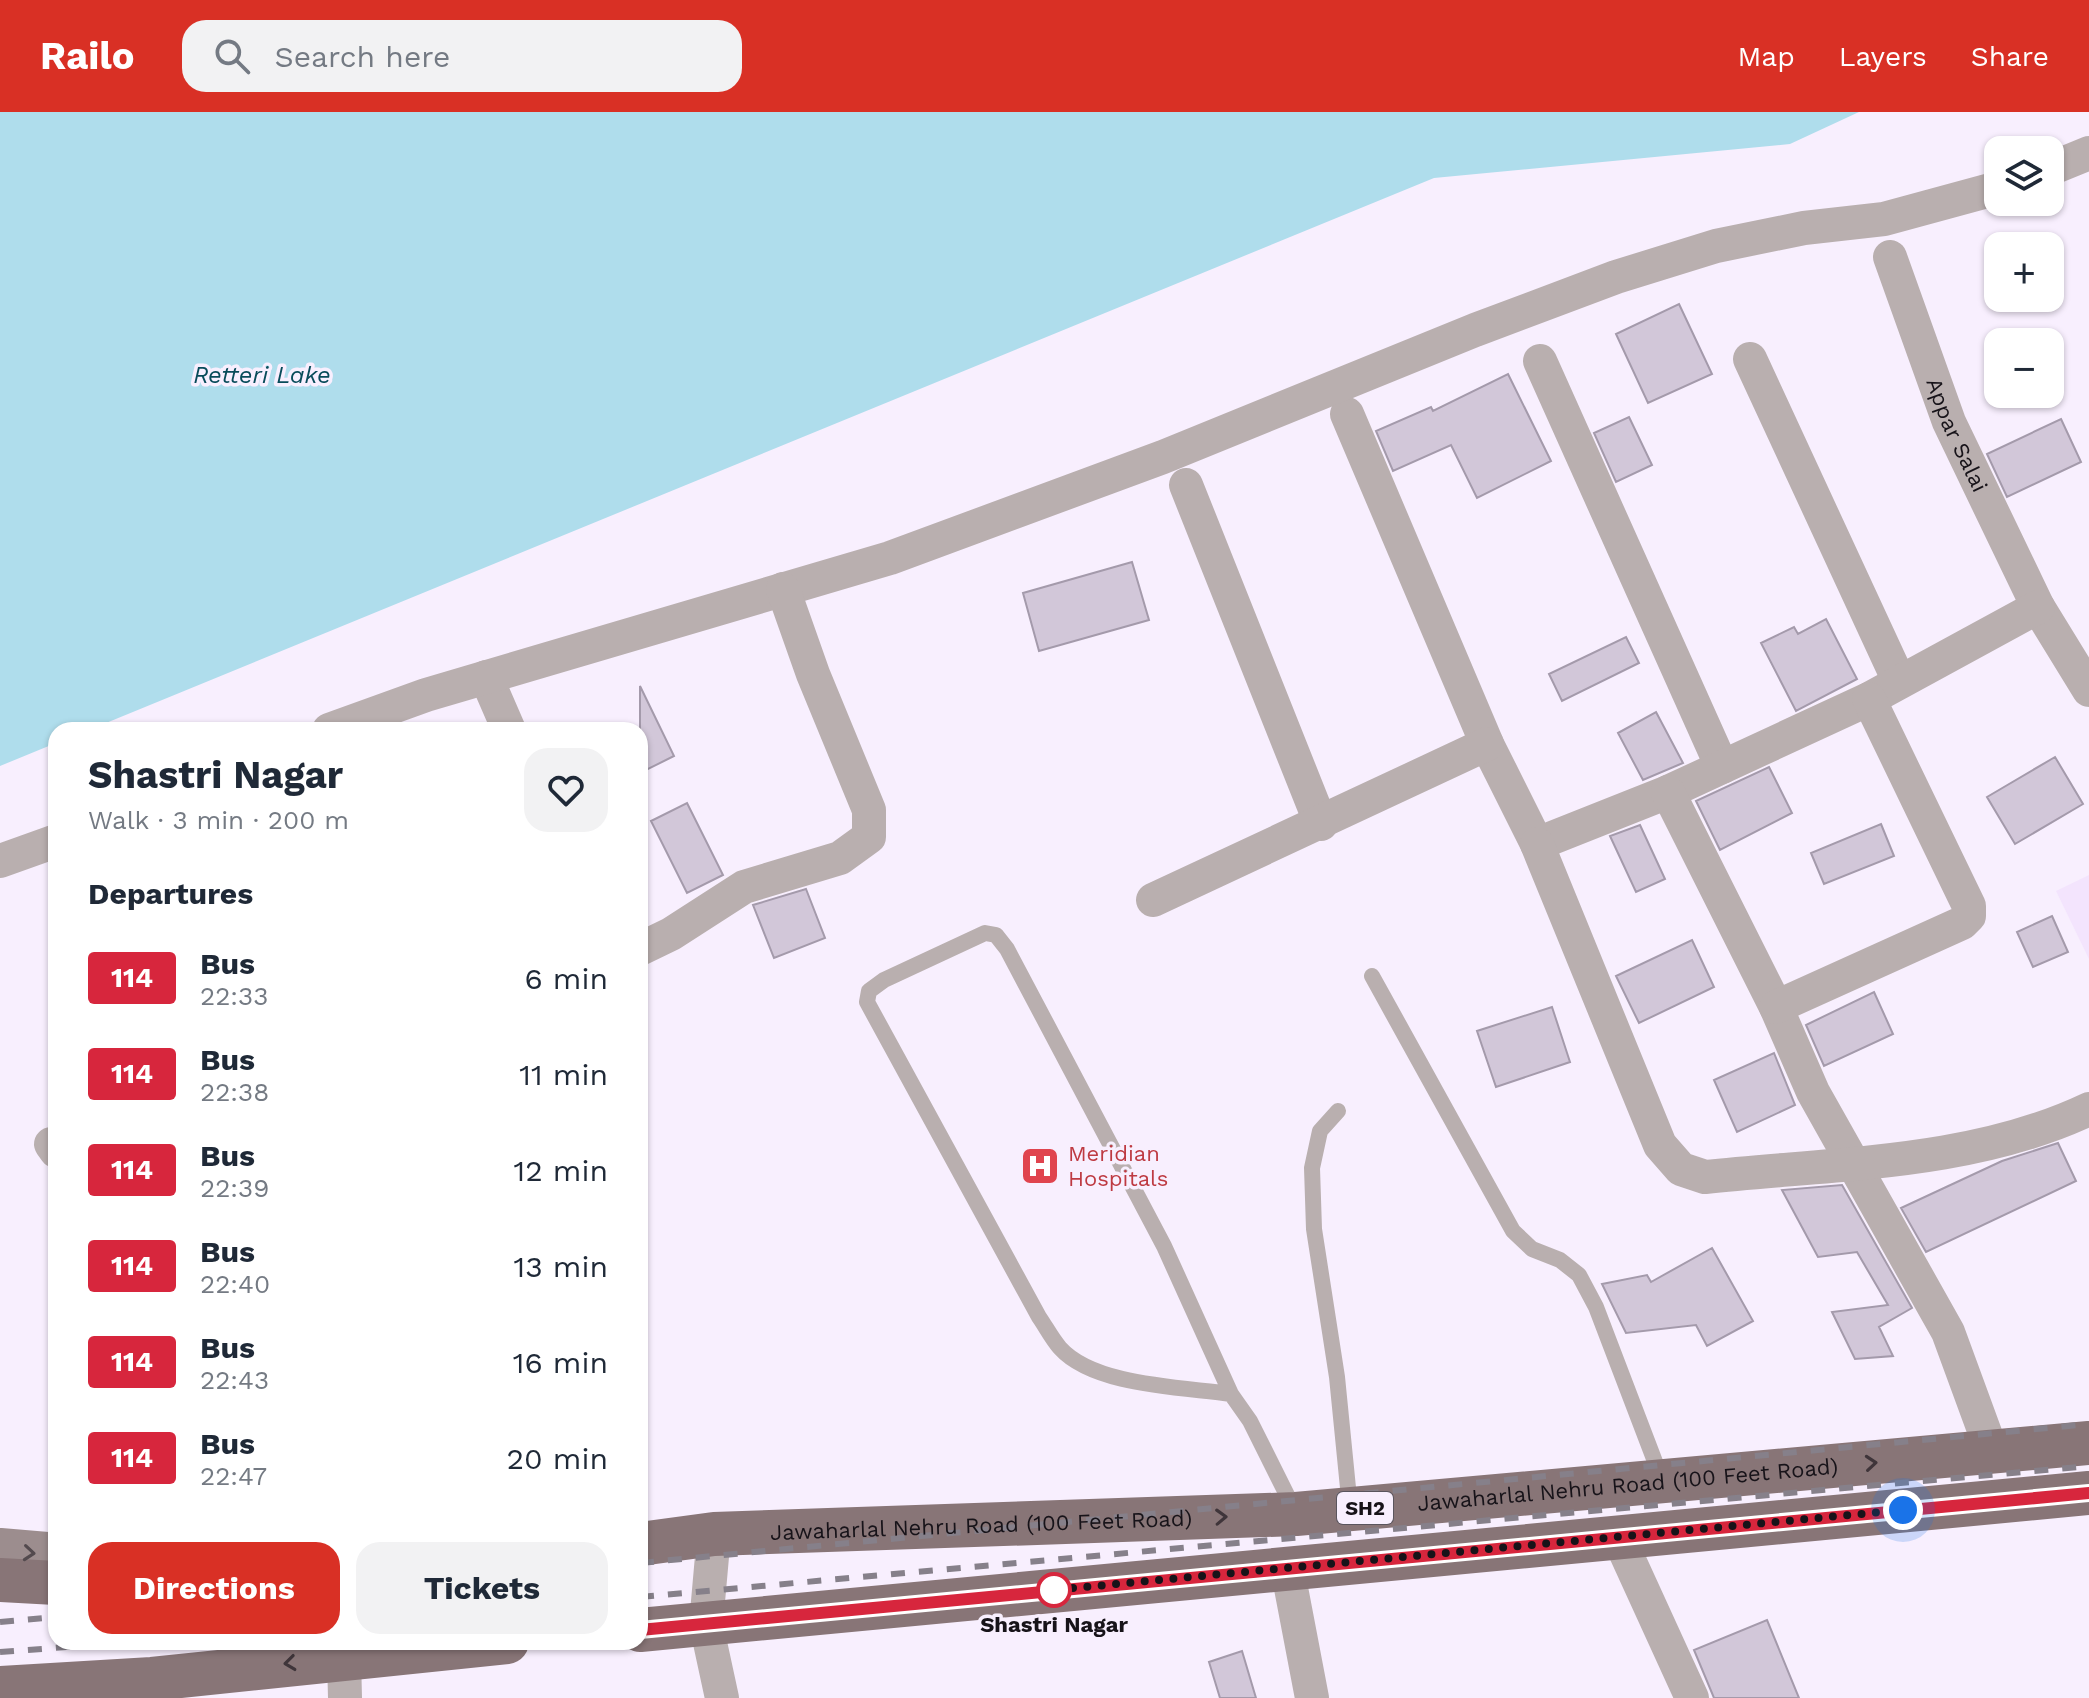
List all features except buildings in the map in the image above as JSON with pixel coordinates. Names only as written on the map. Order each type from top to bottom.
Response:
[{"type":"main road","name":"Jawaharlal Nehru Road (100 Feet Road)","points":[[648,1543],[714,1534],[1296,1514],[2089,1443]]},
{"type":"main road","name":"SH2","points":[[648,1629],[2089,1493]]},
{"type":"main road","points":[[2,1573],[48,1582]]},
{"type":"main road","points":[[4,1685],[137,1688],[344,1677],[470,1650]]},
{"type":"street","points":[[2064,163],[2089,153]]},
{"type":"street","points":[[353,722],[486,677],[890,558],[1163,457],[1475,330],[1616,277],[1716,246],[1804,228],[1884,219],[1984,192]]},
{"type":"street","name":"Appar Salai","points":[[1890,257],[1949,422],[2038,607],[2089,690]]},
{"type":"street","points":[[1750,359],[1899,681]]},
{"type":"street","points":[[1540,361],[1722,767]]},
{"type":"street","points":[[1347,414],[1487,744],[1537,844],[1660,1145],[1681,1169],[1705,1177],[1971,1151],[2047,1129],[2089,1109]]},
{"type":"street","points":[[1186,485],[1321,824]]},
{"type":"street","points":[[648,945],[744,887],[840,858],[869,837],[869,810],[813,674],[783,589]]},
{"type":"street","points":[[1537,844],[1668,792],[1869,699],[2038,607]]},
{"type":"street","points":[[486,677],[506,722]]},
{"type":"street","points":[[1776,1007],[1962,923],[1969,916],[1969,906],[1869,699]]},
{"type":"street","points":[[1153,900],[1487,744]]},
{"type":"street","points":[[1668,792],[1776,1007],[1813,1092],[1948,1332],[1992,1452]]},
{"type":"street","points":[[0,861],[48,844]]},
{"type":"street","points":[[714,1534],[706,1624],[722,1698]]},
{"type":"street","points":[[1618,1536],[1692,1698]]},
{"type":"street","points":[[2,1573],[48,1555]]},
{"type":"street","points":[[1287,1567],[1312,1698]]},
{"type":"lane","points":[[1231,1394],[1120,1378],[1087,1368],[1061,1349],[1039,1317],[867,1002],[869,991],[884,980],[985,933],[996,935],[1007,949],[1164,1246],[1231,1394],[1250,1421],[1296,1514]]},
{"type":"lane","points":[[1372,976],[1513,1231],[1532,1249],[1560,1260],[1579,1275],[1596,1307],[1662,1481]]},
{"type":"lane","points":[[1338,1111],[1320,1131],[1312,1168],[1314,1229],[1337,1377],[1350,1509]]},
{"type":"shaded area","points":[[2089,875],[2089,959],[2056,891]]},
{"type":"water","name":"Retteri Lake","points":[[0,112],[1859,112],[1790,144],[1434,178],[108,722],[48,722],[48,746],[0,766]]},
{"type":"railway","points":[[648,1562],[2089,1424]]},
{"type":"railway","points":[[648,1596],[2089,1466]]},
{"type":"railway","points":[[0,1622],[48,1618]]},
{"type":"railway","points":[[0,1652],[48,1648]]},
{"type":"bus line","name":"114","points":[[648,1629],[1508,1545],[2089,1493]]},
{"type":"place","name":"Meridian Hospitals","points":[[1040,1166]]},
{"type":"place","name":"Shastri Nagar","points":[[1054,1590]]},
{"type":"route","points":[[1054,1590],[1042,1591],[1903,1510]]}]
